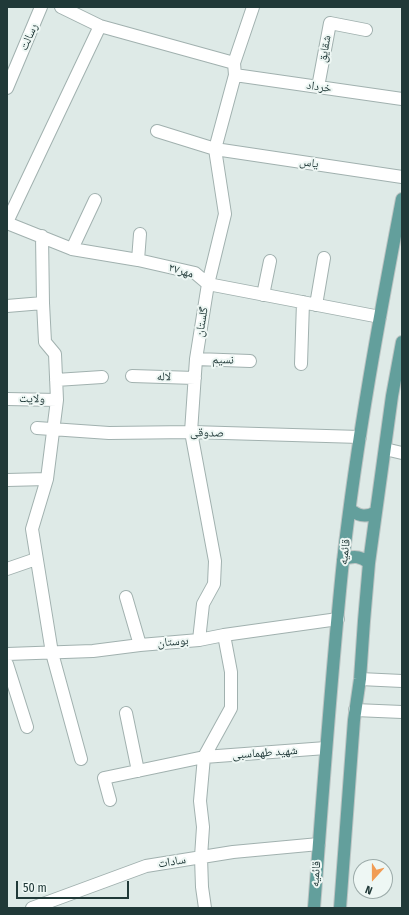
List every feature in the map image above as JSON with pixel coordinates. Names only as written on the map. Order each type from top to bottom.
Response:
[{"type":"main road","name":"قائمیه","points":[[314,908],[326,748],[343,560],[366,392],[402,199]]},
{"type":"main road","points":[[340,908],[355,710],[360,680],[369,563],[392,396],[402,342]]},
{"type":"main road","points":[[350,509],[359,515],[371,515],[376,512]]},
{"type":"main road","points":[[343,560],[360,557],[369,563]]},
{"type":"street","name":"رسالت","points":[[7,88],[41,7]]},
{"type":"street","name":"خرداد","points":[[61,7],[100,26],[235,69],[318,87],[402,99]]},
{"type":"street","name":"گلستان","points":[[199,640],[203,604],[214,584],[215,561],[191,432],[196,360],[208,284],[224,214],[215,149],[235,69],[253,7]]},
{"type":"street","name":"شقایق","points":[[318,87],[330,23],[366,30]]},
{"type":"street","points":[[7,223],[100,26]]},
{"type":"street","name":"یاس","points":[[157,131],[215,149],[402,177]]},
{"type":"street","points":[[72,248],[95,200]]},
{"type":"street","name":"مهر۲۷","points":[[7,223],[72,248],[138,260],[195,273],[208,284],[380,317]]},
{"type":"street","points":[[138,260],[140,234]]},
{"type":"street","points":[[42,236],[45,342],[55,354],[57,400],[47,479],[32,529],[52,653],[82,759]]},
{"type":"street","points":[[316,305],[324,258]]},
{"type":"street","points":[[263,295],[270,261]]},
{"type":"street","points":[[301,364],[303,302]]},
{"type":"street","points":[[7,306],[43,303]]},
{"type":"street","name":"نسیم","points":[[196,360],[250,361]]},
{"type":"street","name":"لاله","points":[[132,376],[195,378]]},
{"type":"street","points":[[56,380],[102,377]]},
{"type":"street","name":"ولایت","points":[[7,399],[57,400]]},
{"type":"street","name":"صدوقی","points":[[37,428],[109,434],[191,432],[360,437]]},
{"type":"street","points":[[385,449],[402,453]]},
{"type":"street","points":[[7,480],[47,479]]},
{"type":"street","points":[[7,569],[36,559]]},
{"type":"street","points":[[126,597],[140,645]]},
{"type":"street","name":"بوستان","points":[[7,654],[94,651],[199,640],[224,635],[338,619]]},
{"type":"street","points":[[201,857],[203,827],[200,801],[204,757],[231,708],[231,672],[224,635]]},
{"type":"street","points":[[7,664],[26,727]]},
{"type":"street","points":[[360,680],[402,681]]},
{"type":"street","points":[[355,710],[402,712]]},
{"type":"street","points":[[126,713],[138,771]]},
{"type":"street","name":"شهید طهماسبی","points":[[110,800],[104,778],[204,757],[326,748]]},
{"type":"street","name":"سادات","points":[[32,908],[146,866],[233,852],[319,844]]},
{"type":"street","name":"سادات","points":[[201,857],[202,887],[205,908]]}]
